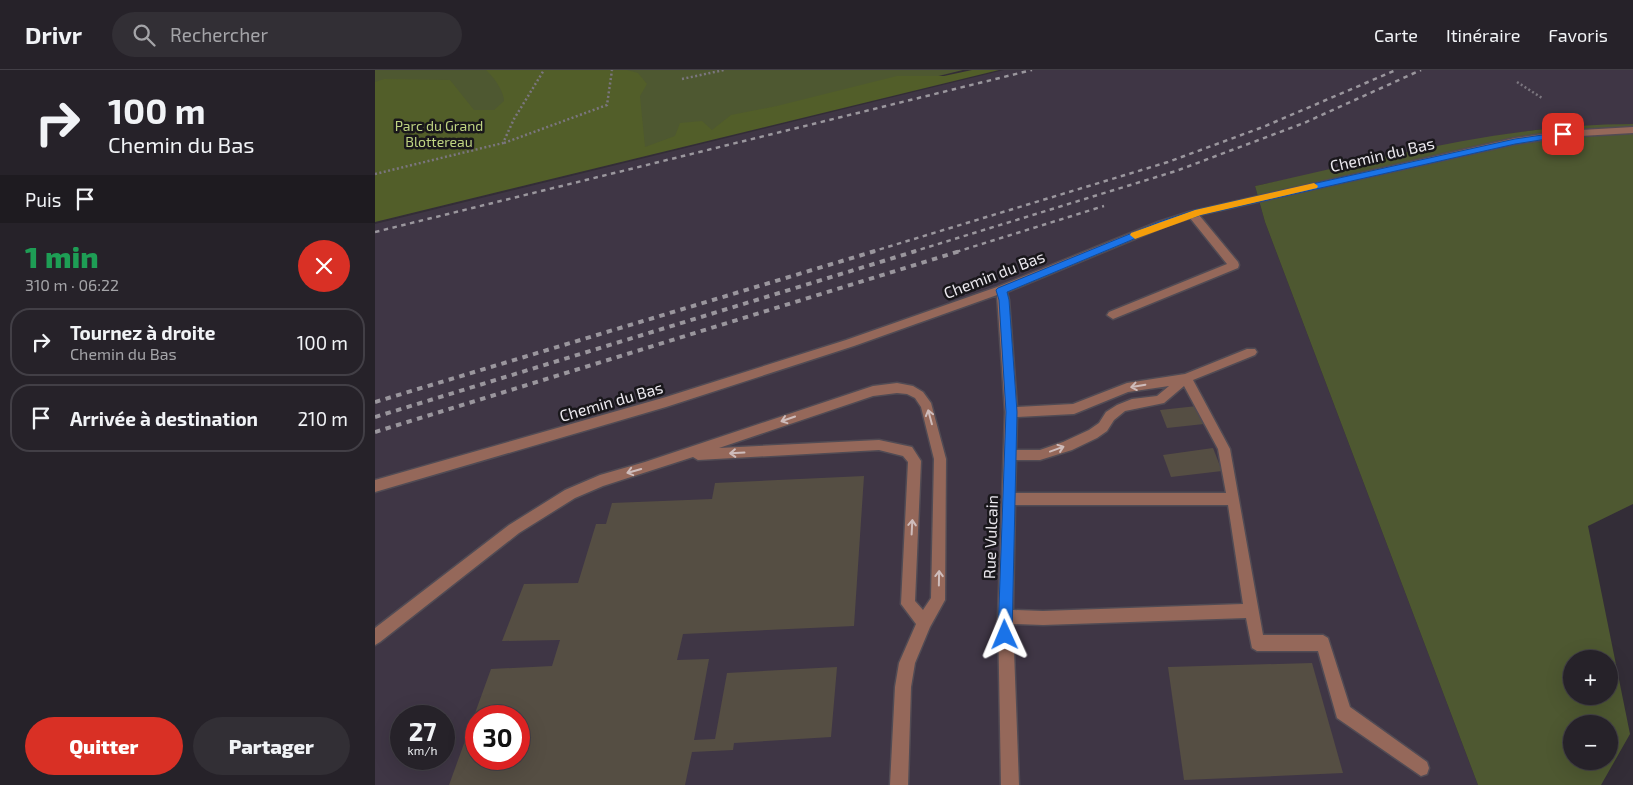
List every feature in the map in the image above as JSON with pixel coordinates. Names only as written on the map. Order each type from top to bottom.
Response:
[{"type":"street","name":"Chemin du Bas","points":[[375,486],[666,402],[850,343],[1001,290],[1162,224],[1192,214],[1515,141],[1563,134],[1633,130]]},
{"type":"street","points":[[1113,315],[1234,265],[1192,214]]},
{"type":"street","name":"Rue Vulcain","points":[[1001,290],[1004,300],[1011,412],[1005,616],[1010,785]]},
{"type":"street","points":[[1011,412],[1073,409],[1127,388],[1187,378],[1251,352]]},
{"type":"street","points":[[1010,455],[1041,455],[1067,446],[1093,434],[1103,427],[1110,416],[1121,408],[1132,404],[1160,400],[1187,378]]},
{"type":"street","points":[[1187,378],[1224,449],[1257,642],[1323,643],[1343,712],[1421,768]]},
{"type":"street","points":[[375,636],[490,547],[543,509],[570,494],[600,481],[681,456],[873,391],[897,388],[909,389],[919,395],[927,406],[940,459],[939,600],[924,622],[905,671],[899,785]]},
{"type":"street","points":[[681,456],[879,445],[907,451],[915,461],[908,604],[924,622]]},
{"type":"street","points":[[1008,499],[1234,499]]},
{"type":"street","points":[[1005,616],[1043,618],[1253,612]]},
{"type":"path","points":[[503,143],[514,119],[544,70]]},
{"type":"path","points":[[375,174],[503,143],[607,105],[611,70]]},
{"type":"path","points":[[682,79],[724,70]]},
{"type":"path","points":[[1517,82],[1543,98]]},
{"type":"shaded area","points":[[1004,70],[1633,70],[1633,124],[1542,129],[1496,136],[1255,186],[1265,222],[1478,785],[375,785],[375,224]]},
{"type":"green space","name":"Parc du Grand Blottereau","points":[[375,70],[963,70],[375,215]]},
{"type":"green space","name":"Parc du Grand Blottereau","points":[[486,70],[627,70],[638,73],[647,84],[640,96],[645,147],[675,136],[680,123],[702,121],[712,130],[731,115],[777,106],[897,76],[944,76],[972,70],[999,70],[375,222],[375,82],[384,79],[450,80],[474,110],[494,110],[504,101],[504,97],[498,84]]},
{"type":"green space","points":[[1633,124],[1633,504],[1588,526],[1613,650],[1563,650],[1563,705],[1618,705],[1618,675],[1630,734],[1618,755],[1618,715],[1563,715],[1563,770],[1610,770],[1601,785],[1478,785],[1265,222],[1255,186],[1443,145],[1537,130]]},
{"type":"building","points":[[1197,406],[1204,424],[1167,428],[1160,410]]},
{"type":"building","points":[[1213,448],[1222,471],[1171,477],[1163,455]]},
{"type":"building","points":[[864,476],[854,626],[683,634],[677,660],[709,659],[694,740],[715,739],[727,673],[837,667],[831,737],[734,743],[733,750],[692,752],[685,785],[449,785],[465,741],[465,770],[530,770],[530,705],[478,705],[491,669],[552,666],[560,640],[502,641],[524,584],[578,583],[596,524],[606,524],[612,503],[712,499],[715,483]]},
{"type":"building","points":[[1312,663],[1343,773],[1184,780],[1168,667]]},
{"type":"railway","points":[[375,232],[1032,70]]},
{"type":"railway","points":[[871,252],[1168,162],[1263,127],[1396,70]]},
{"type":"railway","points":[[912,252],[1176,171],[1304,123],[1421,70]]},
{"type":"railway","points":[[956,252],[1104,206]]},
{"type":"railway","points":[[375,402],[875,251]]},
{"type":"railway","points":[[375,417],[916,251]]},
{"type":"railway","points":[[375,432],[960,251]]},
{"type":"slow traffic","points":[[1135,235],[1199,212],[1314,186]]},
{"type":"route","points":[[1005,635],[1011,412],[1004,300],[1001,290],[1162,224],[1199,212],[1515,141],[1563,134]]}]
